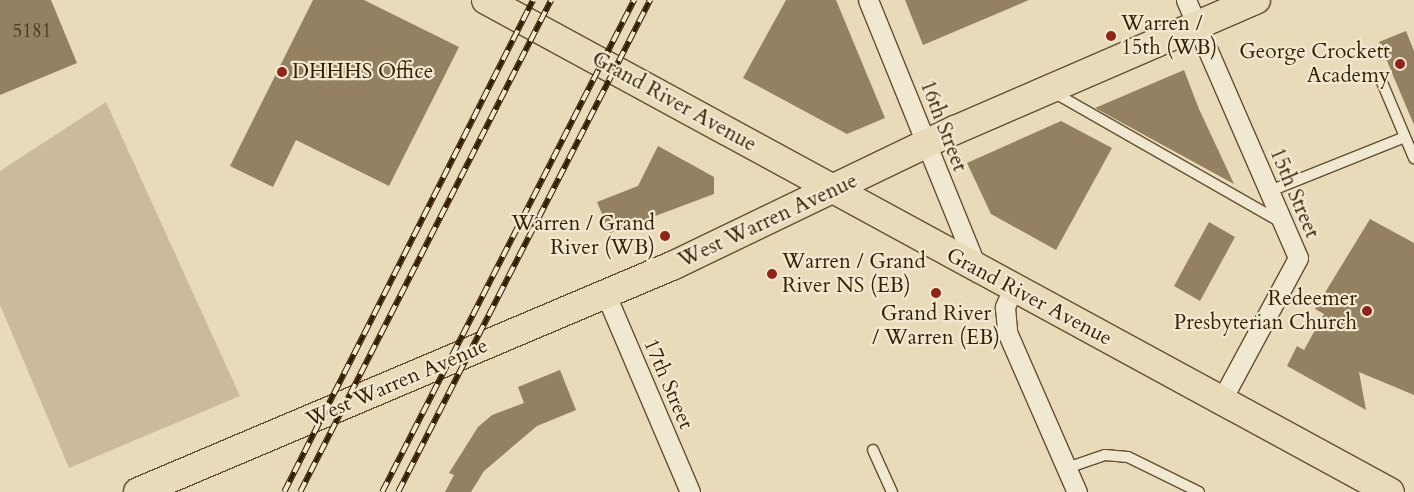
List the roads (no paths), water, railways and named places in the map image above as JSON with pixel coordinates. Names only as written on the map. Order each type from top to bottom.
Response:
[{"type":"main road","name":"Grand River Avenue","points":[[486,0],[836,190],[977,269],[1222,399],[1390,492]]},
{"type":"main road","name":"West Warren Avenue","points":[[138,492],[606,295],[836,190],[924,144],[1048,88],[1256,0]]},
{"type":"street","name":"16th Street","points":[[868,0],[915,112],[924,144],[977,269]]},
{"type":"street","name":"15th Street","points":[[1186,0],[1298,258],[1222,399]]},
{"type":"street","points":[[1013,288],[1005,307],[1007,332],[1077,492]]},
{"type":"street","name":"17th Street","points":[[606,295],[690,492]]},
{"type":"lane","points":[[1381,80],[1414,158]]},
{"type":"lane","points":[[1048,88],[1079,111],[1284,224]]},
{"type":"lane","points":[[1270,191],[1405,137]]},
{"type":"lane","points":[[873,450],[892,492]]},
{"type":"lane","points":[[1067,468],[1105,455],[1128,457],[1198,492]]},
{"type":"railway","points":[[284,492],[533,0]]},
{"type":"railway","points":[[300,492],[551,0]]},
{"type":"railway","points":[[382,492],[634,0]]},
{"type":"railway","points":[[398,492],[650,0]]},
{"type":"place","name":"Warren / 15th (WB)","points":[[1111,36]]},
{"type":"place","name":"George Crockett Academy","points":[[1400,64]]},
{"type":"place","name":"DHHHS Office","points":[[282,72]]},
{"type":"place","name":"Warren / Grand River (WB)","points":[[665,236]]},
{"type":"place","name":"Warren / Grand River NS (EB)","points":[[772,274]]},
{"type":"place","name":"Grand River / Warren (EB)","points":[[936,293]]},
{"type":"place","name":"Redeemer Presbyterian Church","points":[[1367,311]]}]
